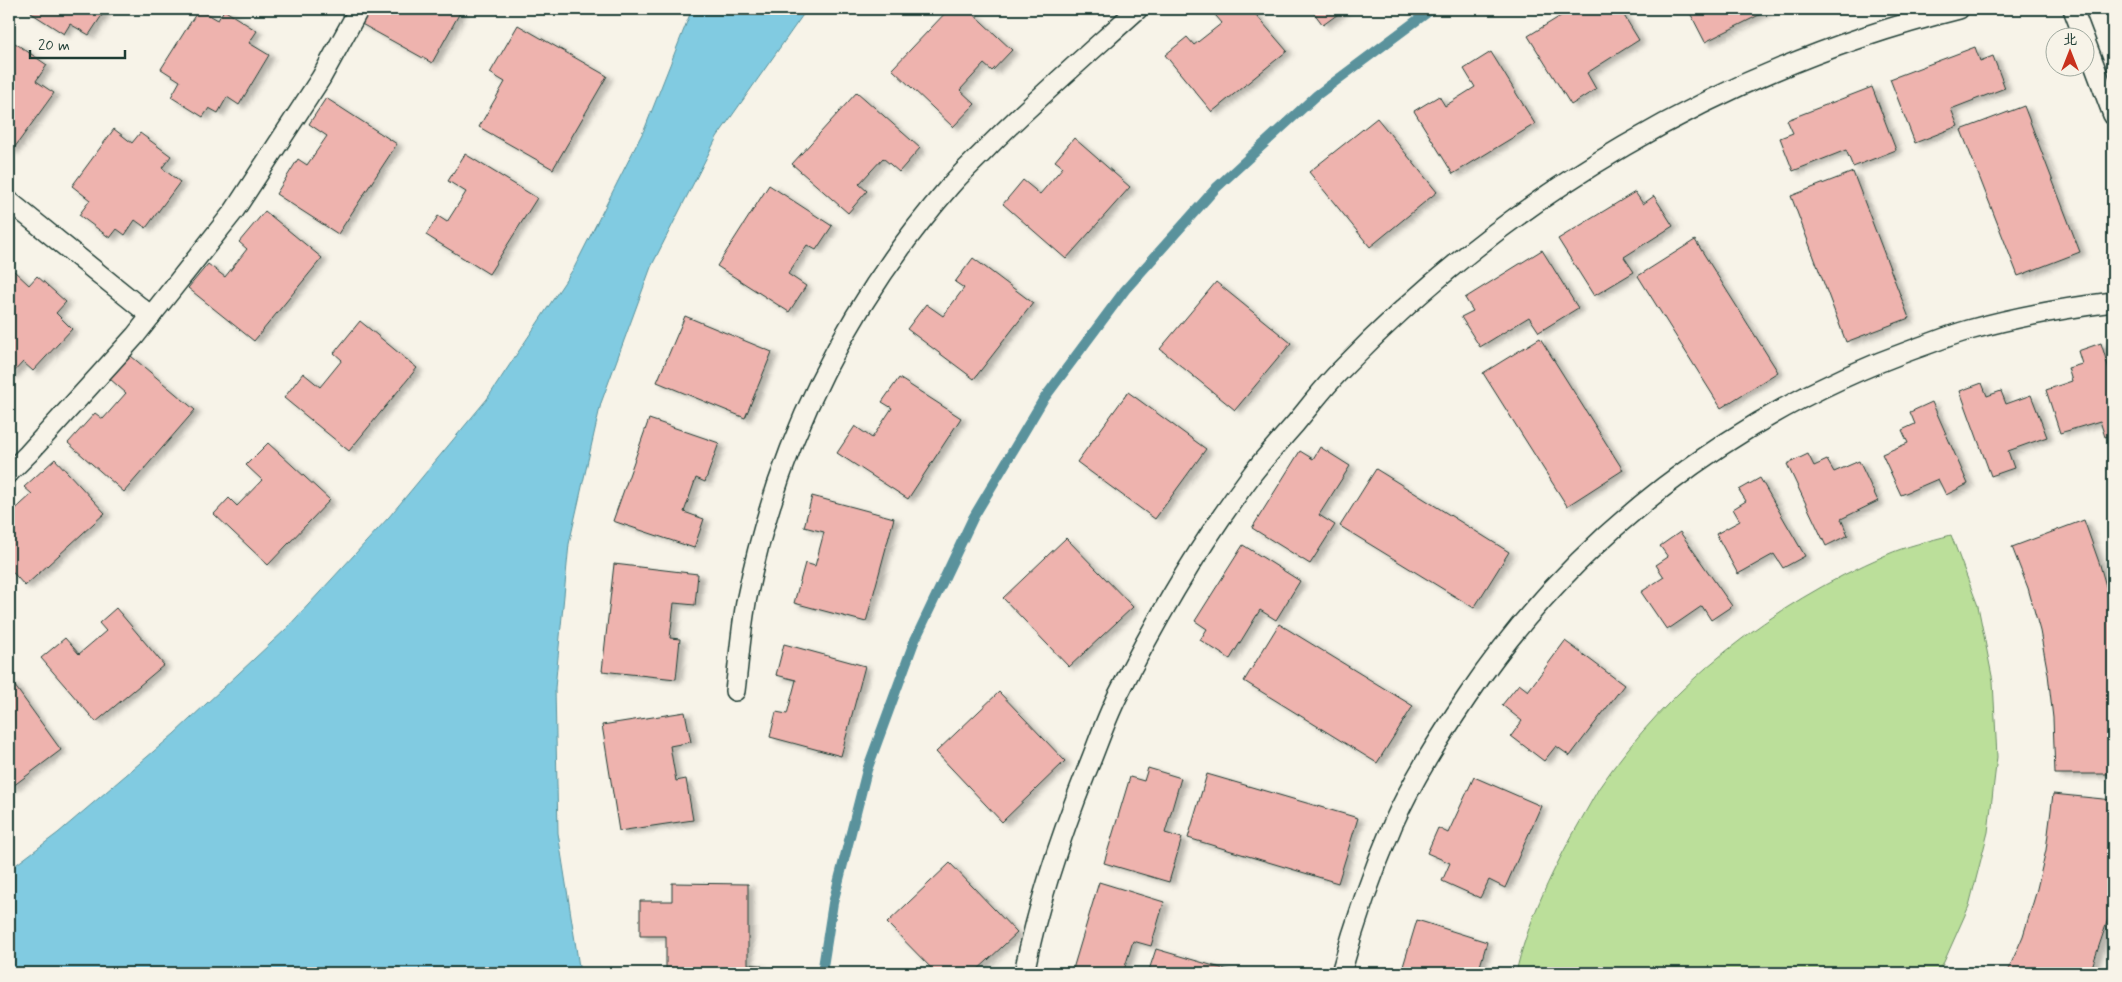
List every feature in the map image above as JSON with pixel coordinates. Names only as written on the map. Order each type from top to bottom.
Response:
[{"type":"lane","points":[[9,473],[42,440],[135,336],[234,211],[321,78],[360,9]]},
{"type":"lane","points":[[735,691],[747,599],[769,508],[801,420],[842,336],[892,258],[950,185],[1016,119],[1138,9]]},
{"type":"lane","points":[[1024,973],[1028,951],[1066,824],[1115,700],[1178,583],[1253,473],[1340,371],[1436,279],[1542,197],[1655,127],[1775,69],[1901,23],[1959,9]]},
{"type":"lane","points":[[2073,9],[2080,28]]},
{"type":"lane","points":[[2094,65],[2113,115]]},
{"type":"lane","points":[[9,201],[152,316]]},
{"type":"lane","points":[[1341,973],[1358,912],[1394,822],[1440,736],[1501,648],[1558,582],[1628,515],[1705,455],[1788,405],[1876,363],[1968,331],[2063,308],[2113,302]]},
{"type":"green space","points":[[1951,535],[1978,606],[1993,681],[1997,757],[1988,832],[1969,906],[1939,973],[1516,973],[1526,938],[1540,902],[1573,834],[1599,788],[1627,750],[1658,715],[1726,651],[1763,623],[1803,598],[1844,575],[1886,555],[1910,546]]},
{"type":"water","points":[[692,9],[807,9],[717,137],[651,267],[601,403],[569,544],[555,688],[558,833],[580,973],[9,973],[9,870],[58,833],[174,734],[286,629],[389,517],[487,399],[574,268],[645,128]]},
{"type":"building","points":[[34,9],[106,9],[89,35],[70,24],[64,34],[31,13]]},
{"type":"building","points":[[199,9],[218,20],[224,10],[257,31],[249,43],[269,55],[239,105],[227,97],[218,113],[209,108],[203,117],[171,97],[180,81],[161,69]]},
{"type":"building","points":[[365,9],[462,9],[432,63],[358,22]]},
{"type":"building","points":[[949,9],[968,9],[1012,50],[992,71],[984,64],[960,90],[975,104],[953,127],[892,69]]},
{"type":"building","points":[[1210,9],[1251,9],[1287,51],[1212,112],[1165,55],[1187,37],[1194,45],[1222,23]]},
{"type":"building","points":[[1311,9],[1345,9],[1323,25]]},
{"type":"building","points":[[1572,9],[1620,9],[1639,40],[1587,73],[1596,89],[1571,105],[1528,36]]},
{"type":"building","points":[[1688,9],[1771,9],[1705,42]]},
{"type":"building","points":[[518,25],[607,76],[553,169],[479,127],[505,82],[490,73]]},
{"type":"building","points":[[15,43],[47,65],[36,81],[54,93],[12,151],[9,149],[9,51]]},
{"type":"building","points":[[1975,47],[1980,61],[1993,56],[2005,88],[1951,109],[1958,126],[1915,143],[1890,79]]},
{"type":"building","points":[[1491,52],[1535,124],[1453,174],[1414,111],[1439,96],[1445,106],[1475,87],[1464,69]]},
{"type":"building","points":[[1872,87],[1896,150],[1853,167],[1846,150],[1793,171],[1780,138],[1793,133],[1787,120]]},
{"type":"building","points":[[857,92],[920,148],[899,172],[883,158],[859,184],[867,191],[848,213],[792,164]]},
{"type":"building","points":[[326,98],[397,144],[338,234],[276,194],[298,159],[307,165],[327,136],[309,124]]},
{"type":"building","points":[[2024,106],[2080,252],[2018,276],[1961,130]]},
{"type":"building","points":[[1377,118],[1437,192],[1370,247],[1309,172]]},
{"type":"building","points":[[114,129],[132,143],[140,133],[171,156],[162,168],[180,182],[146,228],[135,220],[125,235],[117,229],[110,238],[79,215],[90,200],[72,186]]},
{"type":"building","points":[[1074,138],[1130,187],[1066,259],[1003,204],[1023,180],[1040,194],[1063,167],[1055,161]]},
{"type":"building","points":[[465,154],[537,198],[489,274],[426,235],[438,216],[447,222],[466,192],[448,181]]},
{"type":"building","points":[[1853,172],[1909,318],[1846,342],[1791,196]]},
{"type":"building","points":[[769,185],[832,226],[816,250],[807,245],[788,274],[806,286],[789,312],[717,266]]},
{"type":"building","points":[[1635,192],[1643,204],[1654,196],[1673,226],[1624,257],[1634,272],[1594,296],[1558,239]]},
{"type":"building","points":[[265,211],[322,258],[254,341],[188,288],[208,264],[225,277],[247,249],[239,242]]},
{"type":"building","points":[[1695,240],[1778,372],[1721,408],[1638,276]]},
{"type":"building","points":[[1542,250],[1578,308],[1539,332],[1529,317],[1480,347],[1461,317],[1473,311],[1465,298]]},
{"type":"building","points":[[973,258],[1033,303],[974,379],[907,329],[926,304],[943,316],[964,288],[955,282]]},
{"type":"building","points":[[13,270],[29,285],[37,276],[66,302],[56,313],[72,329],[33,371],[23,362],[11,375],[9,373],[9,274]]},
{"type":"building","points":[[1216,282],[1291,343],[1235,410],[1160,349]]},
{"type":"building","points":[[685,316],[772,352],[745,418],[657,382]]},
{"type":"building","points":[[360,321],[417,368],[349,451],[284,398],[303,373],[320,387],[342,360],[334,353]]},
{"type":"building","points":[[1540,338],[1623,470],[1567,506],[1483,373]]},
{"type":"building","points":[[2101,343],[2113,382],[2113,434],[2105,437],[2100,421],[2060,433],[2046,390],[2072,381],[2068,368],[2082,364],[2078,351]]},
{"type":"building","points":[[131,356],[195,410],[124,492],[68,443],[95,413],[103,419],[126,393],[110,379]]},
{"type":"building","points":[[899,378],[961,418],[908,499],[837,453],[855,426],[872,438],[892,408],[882,402]]},
{"type":"building","points":[[1982,383],[1987,396],[2001,391],[2006,404],[2031,395],[2047,437],[2008,451],[2014,468],[1991,476],[1960,391]]},
{"type":"building","points":[[1128,392],[1206,449],[1155,519],[1077,462]]},
{"type":"building","points":[[1932,402],[1968,484],[1946,495],[1938,479],[1901,495],[1882,454],[1908,443],[1902,430],[1915,424],[1910,412]]},
{"type":"building","points":[[649,419],[719,443],[705,482],[696,478],[684,512],[704,519],[694,548],[613,521]]},
{"type":"building","points":[[268,443],[330,500],[268,565],[214,514],[229,498],[237,506],[262,480],[246,465]]},
{"type":"building","points":[[1320,447],[1350,466],[1319,515],[1335,525],[1310,564],[1252,528],[1300,451],[1313,459]]},
{"type":"building","points":[[1808,454],[1814,466],[1827,460],[1834,472],[1859,461],[1878,501],[1841,519],[1848,535],[1826,546],[1787,464]]},
{"type":"building","points":[[55,459],[105,513],[25,586],[9,568],[9,515],[32,494],[24,487]]},
{"type":"building","points":[[1376,469],[1509,552],[1474,608],[1340,526]]},
{"type":"building","points":[[1760,478],[1805,556],[1783,568],[1774,554],[1738,574],[1716,534],[1740,521],[1733,509],[1746,501],[1739,490]]},
{"type":"building","points":[[812,496],[894,518],[866,622],[794,603],[805,563],[815,566],[824,532],[804,527]]},
{"type":"building","points":[[2084,520],[2100,565],[2113,611],[2113,774],[2055,774],[2053,718],[2048,674],[2040,631],[2028,588],[2012,547]]},
{"type":"building","points":[[1680,532],[1732,606],[1711,620],[1702,606],[1667,630],[1641,592],[1664,577],[1656,565],[1668,557],[1660,546]]},
{"type":"building","points":[[1066,538],[1133,607],[1069,667],[1003,598]]},
{"type":"building","points":[[1243,545],[1300,581],[1276,620],[1260,610],[1230,659],[1200,640],[1207,629],[1195,621]]},
{"type":"building","points":[[614,564],[698,574],[695,605],[674,603],[670,638],[680,639],[676,679],[602,671]]},
{"type":"building","points":[[116,608],[164,665],[96,722],[41,658],[65,638],[79,654],[106,631],[99,623]]},
{"type":"building","points":[[1279,624],[1413,706],[1377,763],[1244,681]]},
{"type":"building","points":[[1565,641],[1624,685],[1570,756],[1556,746],[1544,761],[1511,736],[1522,721],[1502,705],[1519,684],[1528,691]]},
{"type":"building","points":[[784,644],[865,666],[841,756],[770,737],[776,712],[787,714],[796,680],[776,675]]},
{"type":"building","points":[[12,682],[61,750],[9,789],[9,684]]},
{"type":"building","points":[[999,692],[1065,761],[1002,822],[936,752]]},
{"type":"building","points":[[685,712],[691,742],[670,746],[676,781],[686,779],[693,820],[619,831],[602,725]]},
{"type":"building","points":[[1148,768],[1181,778],[1165,833],[1182,838],[1169,882],[1104,863],[1130,777],[1144,781]]},
{"type":"building","points":[[1207,774],[1358,818],[1338,883],[1188,838]]},
{"type":"building","points":[[1474,777],[1541,806],[1505,888],[1489,880],[1480,898],[1442,881],[1450,863],[1427,853],[1438,828],[1448,833]]},
{"type":"building","points":[[2053,794],[2113,800],[2113,897],[2110,913],[2090,973],[2007,973],[2023,936],[2036,893],[2046,850]]},
{"type":"building","points":[[950,863],[1017,933],[974,973],[936,973],[887,923]]},
{"type":"building","points":[[1099,882],[1164,902],[1151,946],[1133,941],[1123,973],[1087,973],[1073,969]]},
{"type":"building","points":[[672,883],[748,884],[748,964],[761,965],[761,973],[697,973],[697,969],[666,968],[666,936],[640,936],[640,901],[672,901]]},
{"type":"building","points":[[1417,920],[1487,942],[1478,973],[1401,973]]},
{"type":"building","points":[[1156,949],[1238,973],[1148,973]]},
{"type":"waterway","points":[[822,973],[833,903],[867,770],[914,642],[973,518],[1043,400],[1125,290],[1216,188],[1317,95],[1432,9]]}]
